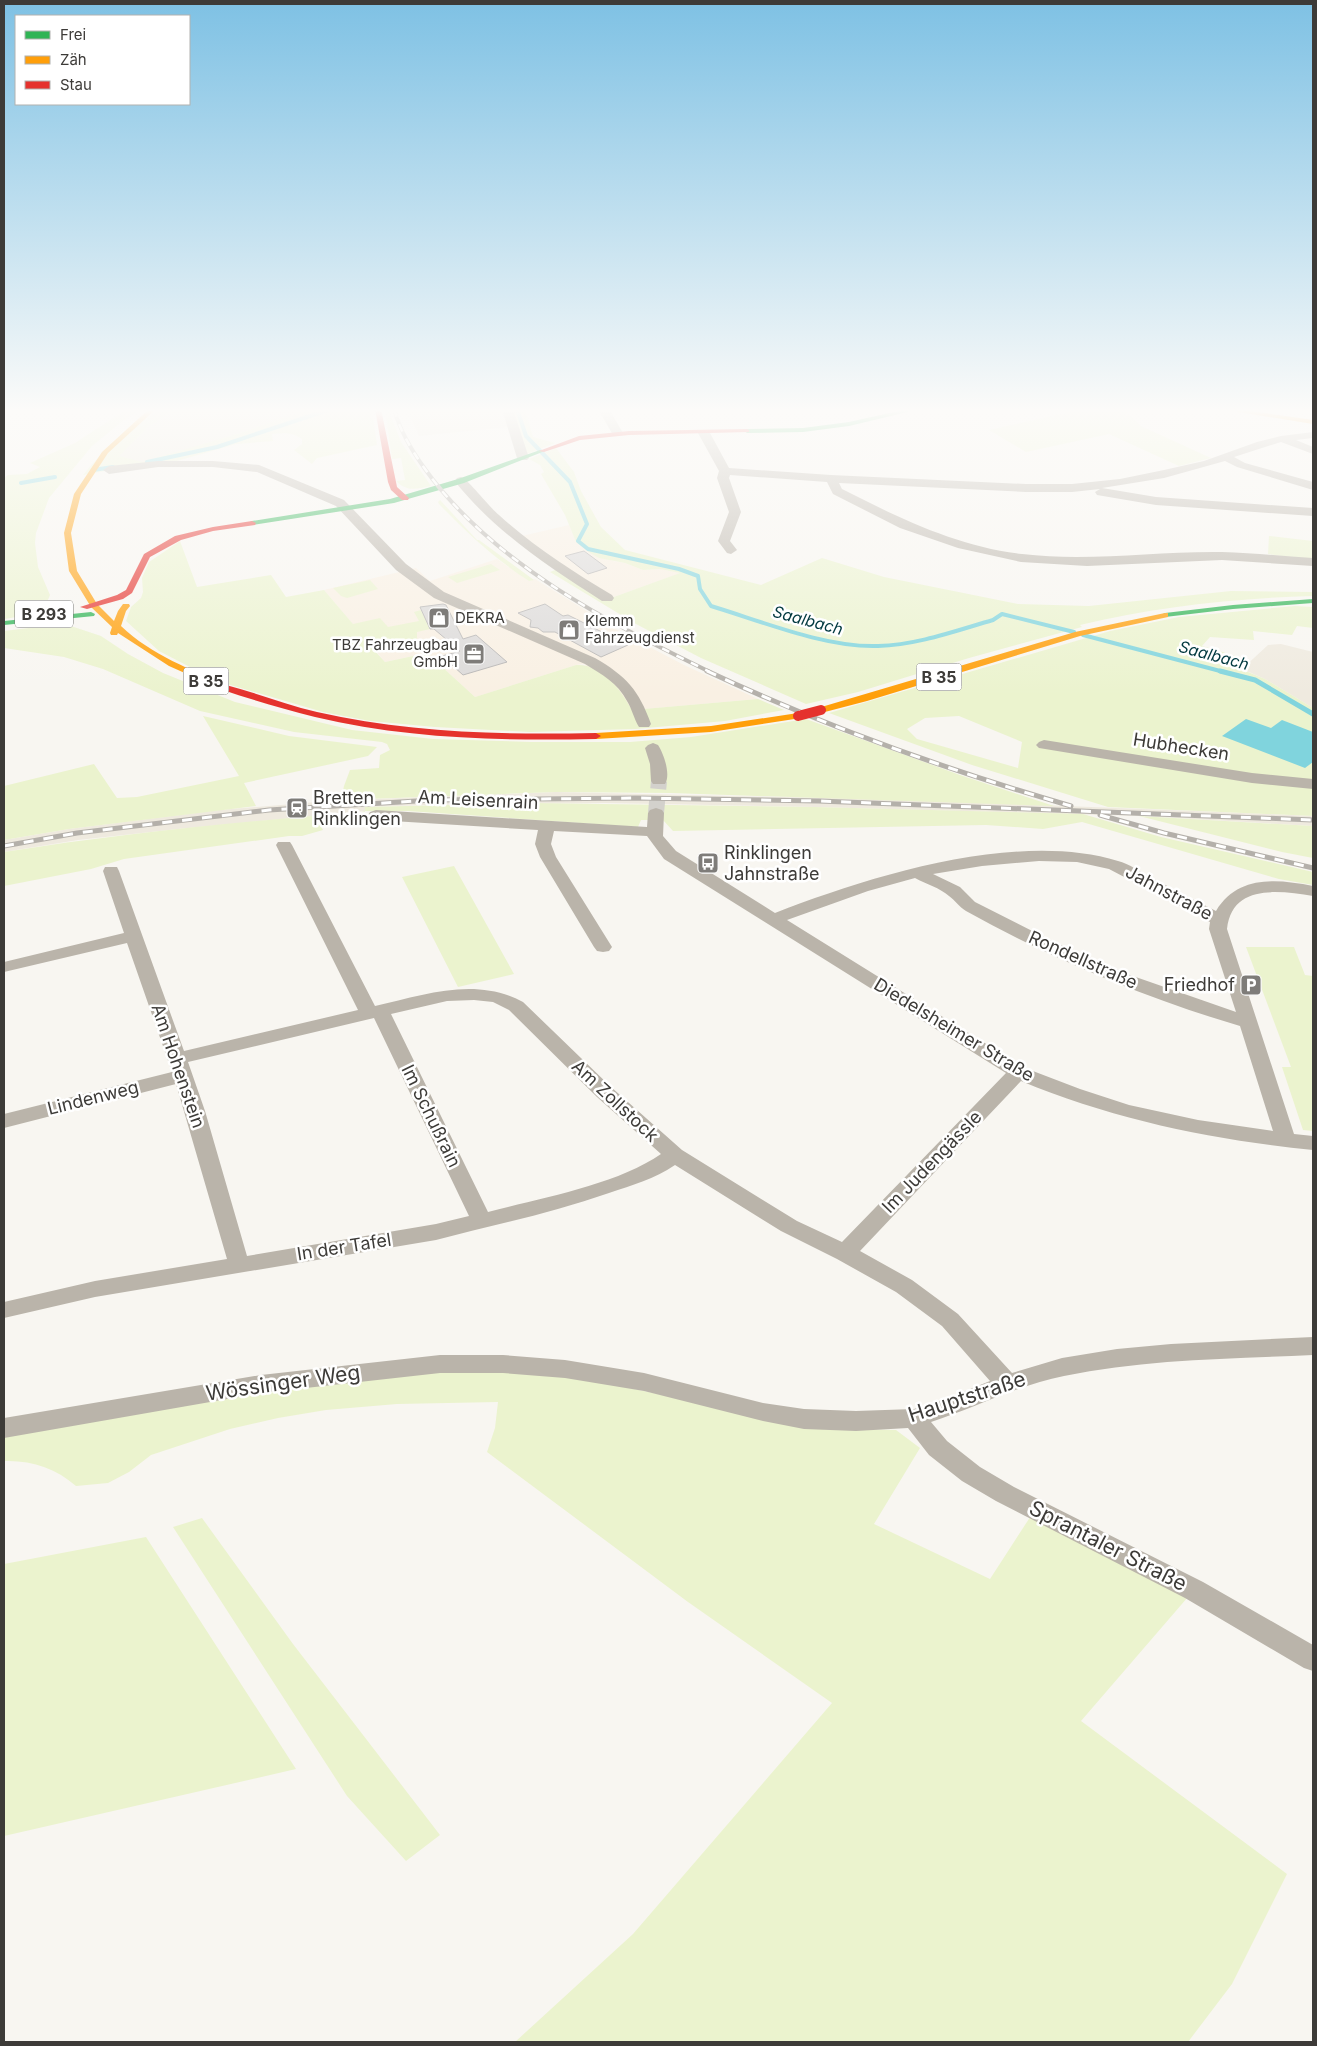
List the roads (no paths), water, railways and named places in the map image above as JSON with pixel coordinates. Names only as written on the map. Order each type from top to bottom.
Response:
[{"type":"main road","points":[[88,610],[120,597],[129,591],[139,567],[147,556],[178,538],[213,529],[374,504]]},
{"type":"main road","points":[[110,630],[136,595],[133,584]]},
{"type":"main road","name":"B 35","points":[[71,591],[110,630],[173,667],[280,708],[320,718],[401,730],[531,737],[627,736],[729,727],[798,716],[891,692],[1056,640],[1101,628],[1185,612],[1313,601]]},
{"type":"main road","points":[[40,618],[52,605]]},
{"type":"main road","points":[[88,610],[126,606]]},
{"type":"main road","name":"B 293","points":[[4,622],[88,610]]},
{"type":"main road","name":"B 293","points":[[40,618],[110,630]]},
{"type":"street","points":[[341,504],[351,517],[402,567],[439,595],[590,661],[612,674],[634,696],[644,724]]},
{"type":"street","points":[[481,504],[512,534],[607,598]]},
{"type":"street","points":[[731,550],[724,542],[735,512],[733,504]]},
{"type":"street","points":[[865,504],[904,525],[962,545],[1021,558],[1087,562],[1222,556],[1313,562]]},
{"type":"street","points":[[1203,504],[1246,509],[1313,512]]},
{"type":"street","name":"Hubhecken","points":[[1044,745],[1252,778],[1313,784]]},
{"type":"street","points":[[653,748],[658,764],[659,782]]},
{"type":"street","points":[[654,832],[656,813]]},
{"type":"street","name":"Am Leisenrain","points":[[376,815],[654,832]]},
{"type":"street","name":"Am Leisenrain","points":[[547,824],[543,844],[548,858],[603,947]]},
{"type":"street","name":"Diedelsheimer Straße","points":[[654,832],[658,843],[670,855],[1018,1072],[1062,1091],[1128,1112],[1208,1129],[1313,1143]]},
{"type":"street","name":"Im Schußrain","points":[[284,845],[375,1012],[482,1222]]},
{"type":"street","name":"Jahnstraße","points":[[774,919],[830,897],[915,872],[949,865],[1026,857],[1068,856],[1100,860],[1132,874],[1220,920],[1218,929],[1286,1140]]},
{"type":"street","points":[[949,865],[954,891]]},
{"type":"street","name":"Am Hohenstein","points":[[110,871],[195,1111],[239,1264]]},
{"type":"street","points":[[915,872],[954,891]]},
{"type":"street","points":[[1220,920],[1228,904],[1235,897],[1247,891],[1278,887],[1313,891]]},
{"type":"street","name":"Rondellstraße","points":[[954,891],[969,906],[1044,944],[1124,979],[1204,1009],[1248,1022]]},
{"type":"street","points":[[4,967],[133,936]]},
{"type":"street","name":"Am Zollstock","points":[[179,1067],[375,1012],[447,995],[485,994],[502,998],[516,1006],[604,1092],[675,1155],[789,1226],[845,1253],[904,1286],[950,1320],[1007,1384]]},
{"type":"street","name":"Lindenweg","points":[[4,1121],[179,1067]]},
{"type":"street","name":"Im Judengässle","points":[[845,1253],[1018,1072]]},
{"type":"street","name":"In der Tafel","points":[[4,1310],[95,1289],[436,1232],[482,1222],[573,1198],[642,1175],[650,1172],[675,1155]]},
{"type":"street","name":"Hauptstraße","points":[[565,1369],[644,1382],[763,1412],[804,1420],[856,1421],[914,1418],[955,1405],[1007,1384],[1062,1367],[1117,1358],[1313,1346]]},
{"type":"street","name":"Wössinger Weg","points":[[4,1428],[261,1384],[440,1364],[502,1364],[565,1369]]},
{"type":"street","name":"Sprantaler Straße","points":[[914,1418],[938,1448],[971,1474],[1005,1494],[1194,1590],[1313,1659]]},
{"type":"water","points":[[1246,719],[1271,728],[1282,720],[1313,732],[1313,762],[1305,768],[1222,736]]},
{"type":"waterway","name":"Saalbach","points":[[579,504],[587,524],[578,541],[588,549],[679,569],[698,576],[700,589],[711,606],[815,638],[858,645],[893,645],[950,633],[993,620],[1002,614],[1074,632]]},
{"type":"waterway","name":"Saalbach","points":[[1083,635],[1224,672]]},
{"type":"waterway","name":"Saalbach","points":[[1220,671],[1255,680],[1313,714]]},
{"type":"tunnel","points":[[656,813],[659,781]]},
{"type":"railway","points":[[454,504],[518,562],[555,587],[632,633],[710,672]]},
{"type":"railway","points":[[707,671],[796,710],[886,746],[1071,806]]},
{"type":"railway","points":[[4,846],[77,833],[269,810],[433,800],[636,798],[819,801],[1313,820]]},
{"type":"railway","points":[[1100,815],[1164,833],[1313,868]]},
{"type":"place","name":"DEKRA","points":[[439,618]]},
{"type":"place","name":"Klemm Fahrzeugdienst","points":[[569,630]]},
{"type":"place","name":"TBZ Fahrzeugbau GmbH","points":[[474,654]]},
{"type":"place","name":"Bretten Rinklingen","points":[[297,808]]},
{"type":"place","name":"Rinklingen Jahnstraße","points":[[708,863]]},
{"type":"place","name":"Friedhof","points":[[1251,985]]}]
